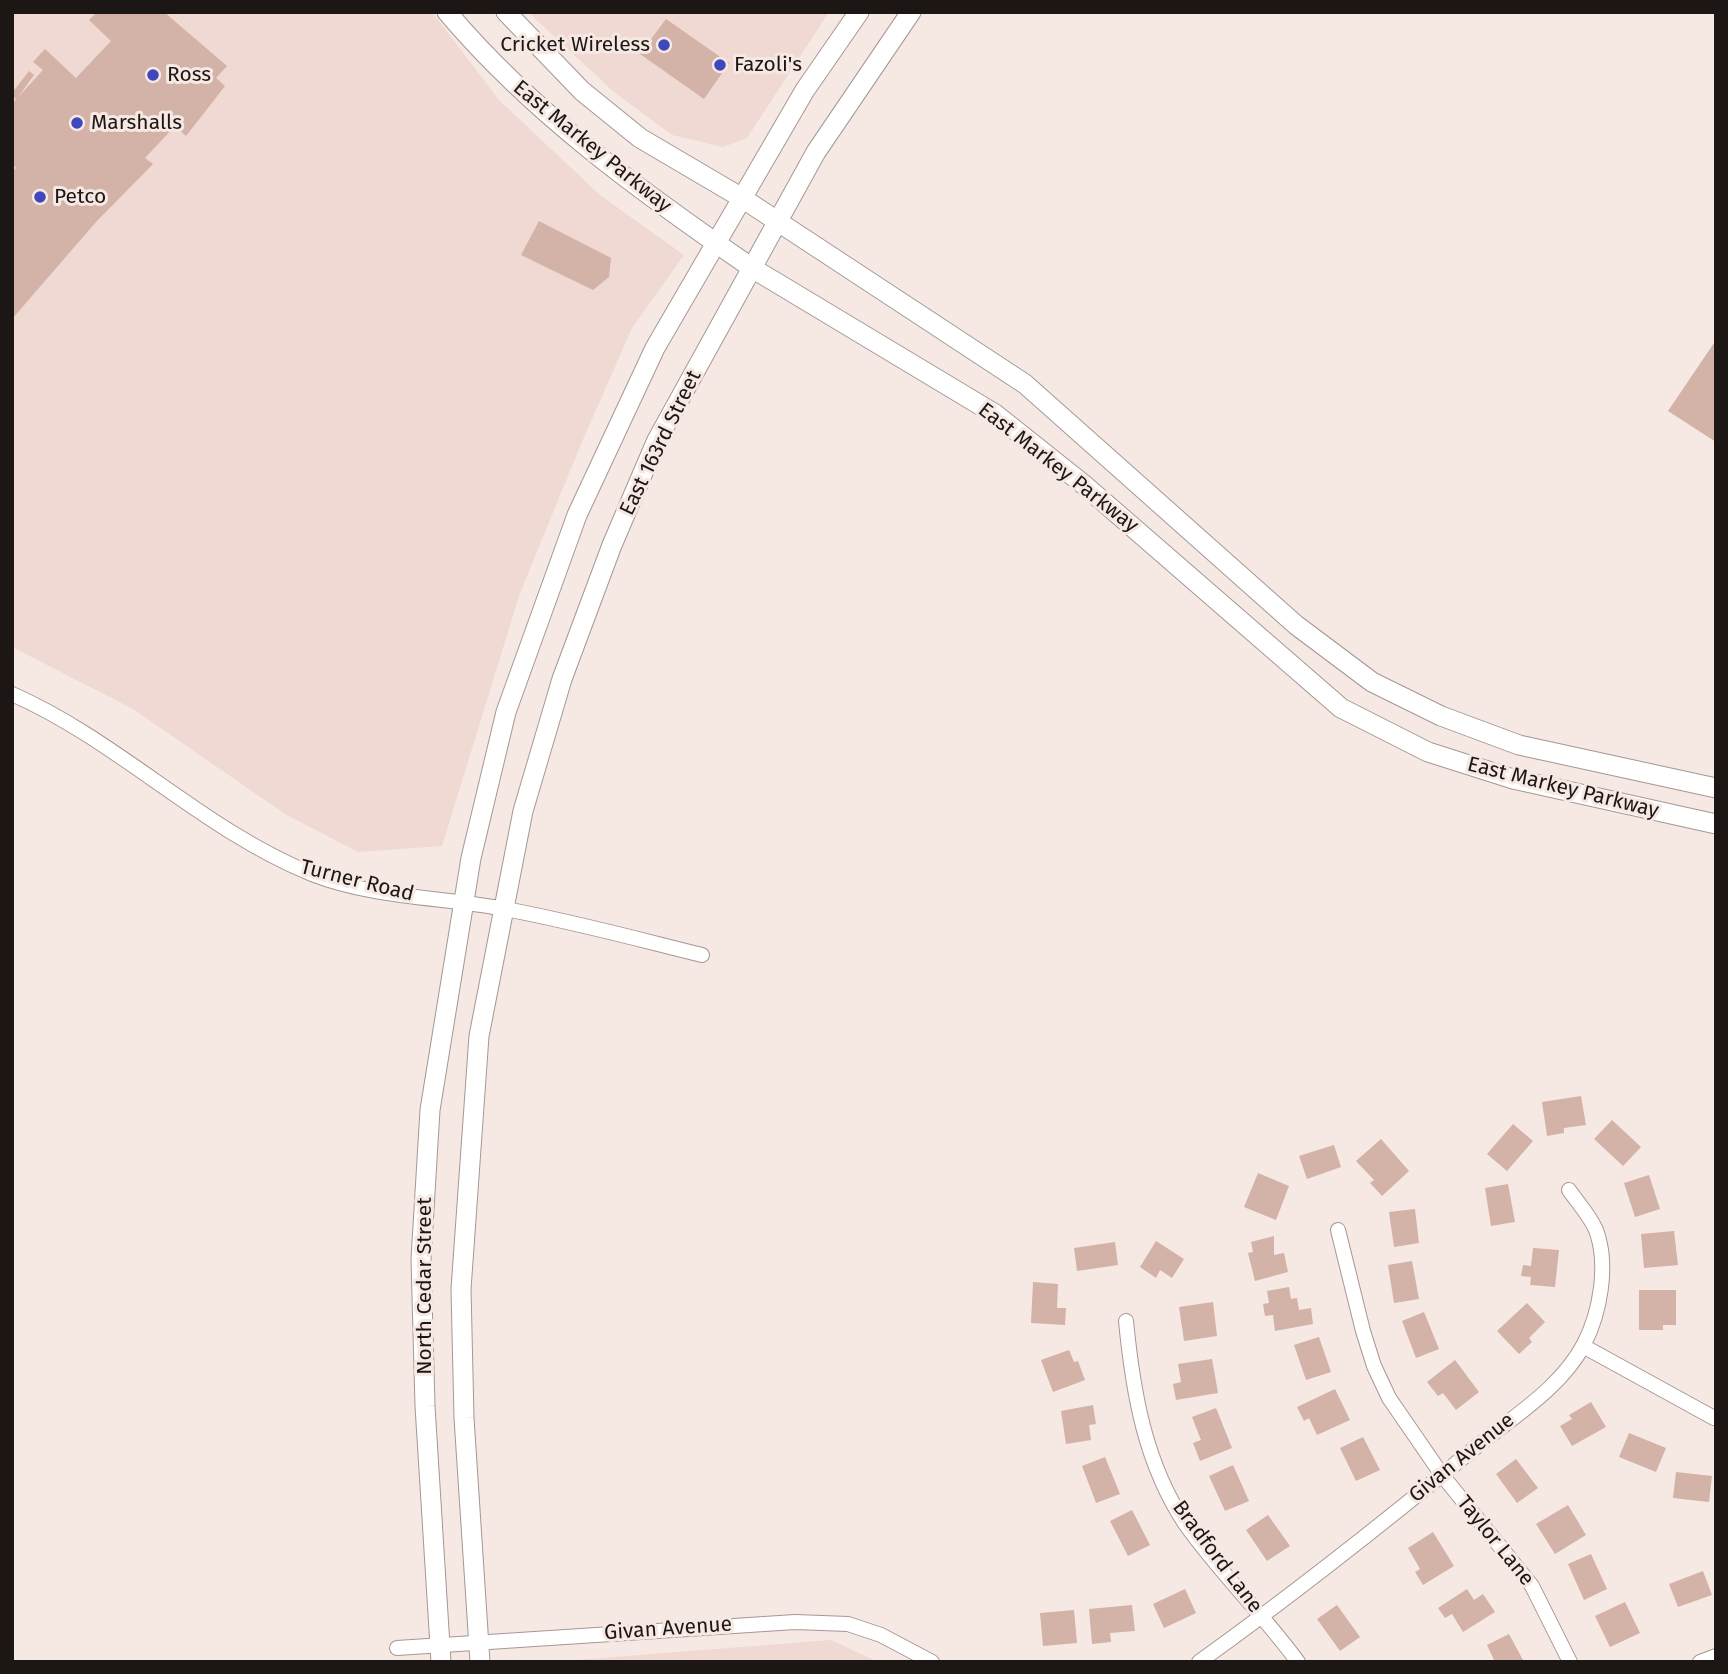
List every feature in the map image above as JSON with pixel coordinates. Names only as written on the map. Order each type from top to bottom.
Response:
[{"type":"main road","name":"East Markey Parkway","points":[[447,12],[488,61],[542,110],[715,243],[995,414],[1103,502],[1341,708],[1428,752],[1513,779],[1716,824]]},
{"type":"main road","name":"East Markey Parkway","points":[[506,12],[582,91],[640,138],[778,221],[1025,384],[1296,625],[1372,682],[1441,716],[1519,745],[1716,788]]},
{"type":"main road","points":[[462,907],[506,712],[577,515],[654,348],[805,90],[859,12]]},
{"type":"main road","name":"East 163rd Street","points":[[504,911],[523,811],[562,678],[612,545],[657,440],[816,152],[911,12]]},
{"type":"main road","name":"North Cedar Street","points":[[440,1653],[425,1406],[421,1259],[430,1110],[462,907]]},
{"type":"main road","name":"North Cedar Street","points":[[479,1652],[464,1418],[461,1292],[479,1036],[504,911]]},
{"type":"street","name":"Turner Road","points":[[12,694],[127,762],[192,808],[264,853],[315,875],[462,907],[504,911],[702,955]]},
{"type":"street","name":"Givan Avenue","points":[[1199,1662],[1442,1475],[1564,1373],[1583,1346],[1598,1304],[1600,1258],[1596,1231],[1569,1191]]},
{"type":"street","name":"Taylor Lane","points":[[1338,1230],[1374,1366],[1390,1398],[1442,1475],[1532,1586],[1570,1662]]},
{"type":"street","name":"Bradford Lane","points":[[1126,1321],[1135,1399],[1154,1465],[1185,1524],[1298,1662]]},
{"type":"street","points":[[1583,1346],[1714,1418]]},
{"type":"street","name":"Givan Avenue","points":[[397,1648],[440,1653],[479,1652],[795,1622],[848,1624],[881,1634],[932,1662]]},
{"type":"street","points":[[1700,1662],[1716,1656]]},
{"type":"shaded area","points":[[12,12],[432,12],[499,100],[600,195],[684,255],[632,328],[581,444],[520,593],[442,846],[358,852],[285,814],[133,709],[12,647]]},
{"type":"shaded area","points":[[528,12],[829,12],[747,138],[723,147],[672,135],[614,92]]},
{"type":"shaded area","points":[[831,1640],[878,1662],[550,1662]]},
{"type":"building","points":[[97,12],[164,12],[227,66],[216,78],[225,86],[186,136],[175,126],[145,158],[153,164],[96,222],[12,319],[12,172],[16,168],[12,163],[12,104],[43,70],[33,62],[45,49],[76,78],[111,41],[89,20]]},
{"type":"building","points":[[666,19],[729,63],[704,99],[640,54]]},
{"type":"building","points":[[29,71],[34,75],[16,100],[12,93]]},
{"type":"building","points":[[539,221],[611,258],[609,277],[593,290],[521,255]]},
{"type":"building","points":[[1716,340],[1716,442],[1668,411]]},
{"type":"building","points":[[1581,1096],[1586,1125],[1564,1128],[1564,1133],[1547,1136],[1542,1102]]},
{"type":"building","points":[[1612,1120],[1641,1147],[1623,1166],[1594,1139]]},
{"type":"building","points":[[1513,1124],[1533,1141],[1507,1171],[1487,1154]]},
{"type":"building","points":[[1381,1139],[1409,1171],[1382,1196],[1370,1183],[1374,1180],[1356,1161]]},
{"type":"building","points":[[1334,1145],[1341,1167],[1307,1179],[1299,1156]]},
{"type":"building","points":[[1258,1173],[1289,1186],[1276,1220],[1244,1207]]},
{"type":"building","points":[[1649,1175],[1660,1209],[1635,1217],[1624,1183]]},
{"type":"building","points":[[1508,1184],[1515,1222],[1491,1226],[1485,1188]]},
{"type":"building","points":[[1415,1209],[1419,1243],[1394,1247],[1389,1212]]},
{"type":"building","points":[[1674,1231],[1678,1265],[1644,1268],[1641,1234]]},
{"type":"building","points":[[1274,1236],[1274,1255],[1284,1253],[1288,1272],[1255,1281],[1248,1253],[1253,1252],[1251,1242]]},
{"type":"building","points":[[1156,1241],[1184,1259],[1172,1278],[1160,1270],[1156,1278],[1140,1267]]},
{"type":"building","points":[[1115,1242],[1118,1265],[1077,1271],[1074,1248]]},
{"type":"building","points":[[1533,1248],[1559,1250],[1555,1287],[1530,1285],[1531,1277],[1521,1276],[1523,1265],[1531,1266]]},
{"type":"building","points":[[1412,1261],[1419,1299],[1394,1303],[1388,1265]]},
{"type":"building","points":[[1033,1282],[1058,1284],[1057,1308],[1066,1308],[1065,1325],[1031,1323]]},
{"type":"building","points":[[1289,1287],[1291,1299],[1297,1298],[1299,1310],[1311,1308],[1313,1324],[1275,1331],[1273,1315],[1265,1316],[1263,1304],[1269,1303],[1267,1291]]},
{"type":"building","points":[[1639,1290],[1676,1290],[1676,1325],[1663,1325],[1663,1330],[1639,1330]]},
{"type":"building","points":[[1213,1302],[1217,1336],[1184,1341],[1179,1307]]},
{"type":"building","points":[[1527,1303],[1545,1322],[1529,1338],[1532,1342],[1519,1354],[1497,1331]]},
{"type":"building","points":[[1424,1312],[1439,1349],[1416,1358],[1402,1321]]},
{"type":"building","points":[[1319,1337],[1331,1372],[1306,1380],[1294,1345]]},
{"type":"building","points":[[1069,1350],[1074,1362],[1078,1361],[1085,1380],[1053,1392],[1041,1360]]},
{"type":"building","points":[[1212,1359],[1218,1393],[1176,1400],[1173,1384],[1181,1382],[1178,1364]]},
{"type":"building","points":[[1455,1360],[1479,1392],[1456,1410],[1443,1393],[1438,1396],[1427,1382]]},
{"type":"building","points":[[1335,1389],[1350,1420],[1317,1435],[1309,1418],[1304,1421],[1297,1407]]},
{"type":"building","points":[[1591,1402],[1606,1427],[1572,1446],[1560,1426],[1572,1419],[1569,1415]]},
{"type":"building","points":[[1093,1405],[1096,1424],[1089,1425],[1091,1440],[1066,1444],[1061,1411]]},
{"type":"building","points":[[1216,1408],[1232,1448],[1200,1461],[1193,1443],[1201,1440],[1192,1417]]},
{"type":"building","points":[[1629,1433],[1666,1448],[1656,1472],[1619,1457]]},
{"type":"building","points":[[1363,1437],[1380,1470],[1356,1481],[1340,1448]]},
{"type":"building","points":[[1105,1457],[1120,1494],[1096,1503],[1082,1466]]},
{"type":"building","points":[[1516,1459],[1538,1488],[1517,1503],[1496,1474]]},
{"type":"building","points":[[1233,1465],[1249,1501],[1225,1511],[1209,1476]]},
{"type":"building","points":[[1676,1472],[1712,1476],[1709,1502],[1673,1498]]},
{"type":"building","points":[[1568,1505],[1586,1535],[1555,1554],[1536,1524]]},
{"type":"building","points":[[1132,1510],[1150,1545],[1128,1556],[1110,1521]]},
{"type":"building","points":[[1268,1515],[1290,1546],[1267,1561],[1246,1530]]},
{"type":"building","points":[[1433,1532],[1454,1566],[1423,1585],[1415,1572],[1420,1569],[1408,1548]]},
{"type":"building","points":[[1591,1554],[1607,1589],[1584,1600],[1568,1564]]},
{"type":"building","points":[[1703,1571],[1712,1595],[1678,1607],[1669,1584]]},
{"type":"building","points":[[1185,1589],[1196,1613],[1164,1628],[1153,1604]]},
{"type":"building","points":[[1467,1589],[1474,1600],[1483,1594],[1495,1612],[1463,1632],[1452,1614],[1445,1618],[1438,1608]]},
{"type":"building","points":[[1625,1602],[1640,1633],[1610,1647],[1595,1616]]},
{"type":"building","points":[[1132,1605],[1135,1631],[1110,1633],[1111,1642],[1092,1644],[1089,1609]]},
{"type":"building","points":[[1337,1605],[1360,1637],[1340,1651],[1317,1619]]},
{"type":"building","points":[[1074,1610],[1077,1643],[1043,1646],[1040,1613]]},
{"type":"building","points":[[1509,1634],[1524,1662],[1495,1662],[1487,1645]]},
{"type":"place","name":"Cricket Wireless","points":[[664,45]]},
{"type":"place","name":"Fazoli's","points":[[720,65]]},
{"type":"place","name":"Ross","points":[[153,75]]},
{"type":"place","name":"Marshalls","points":[[77,123]]},
{"type":"place","name":"Petco","points":[[40,197]]}]
